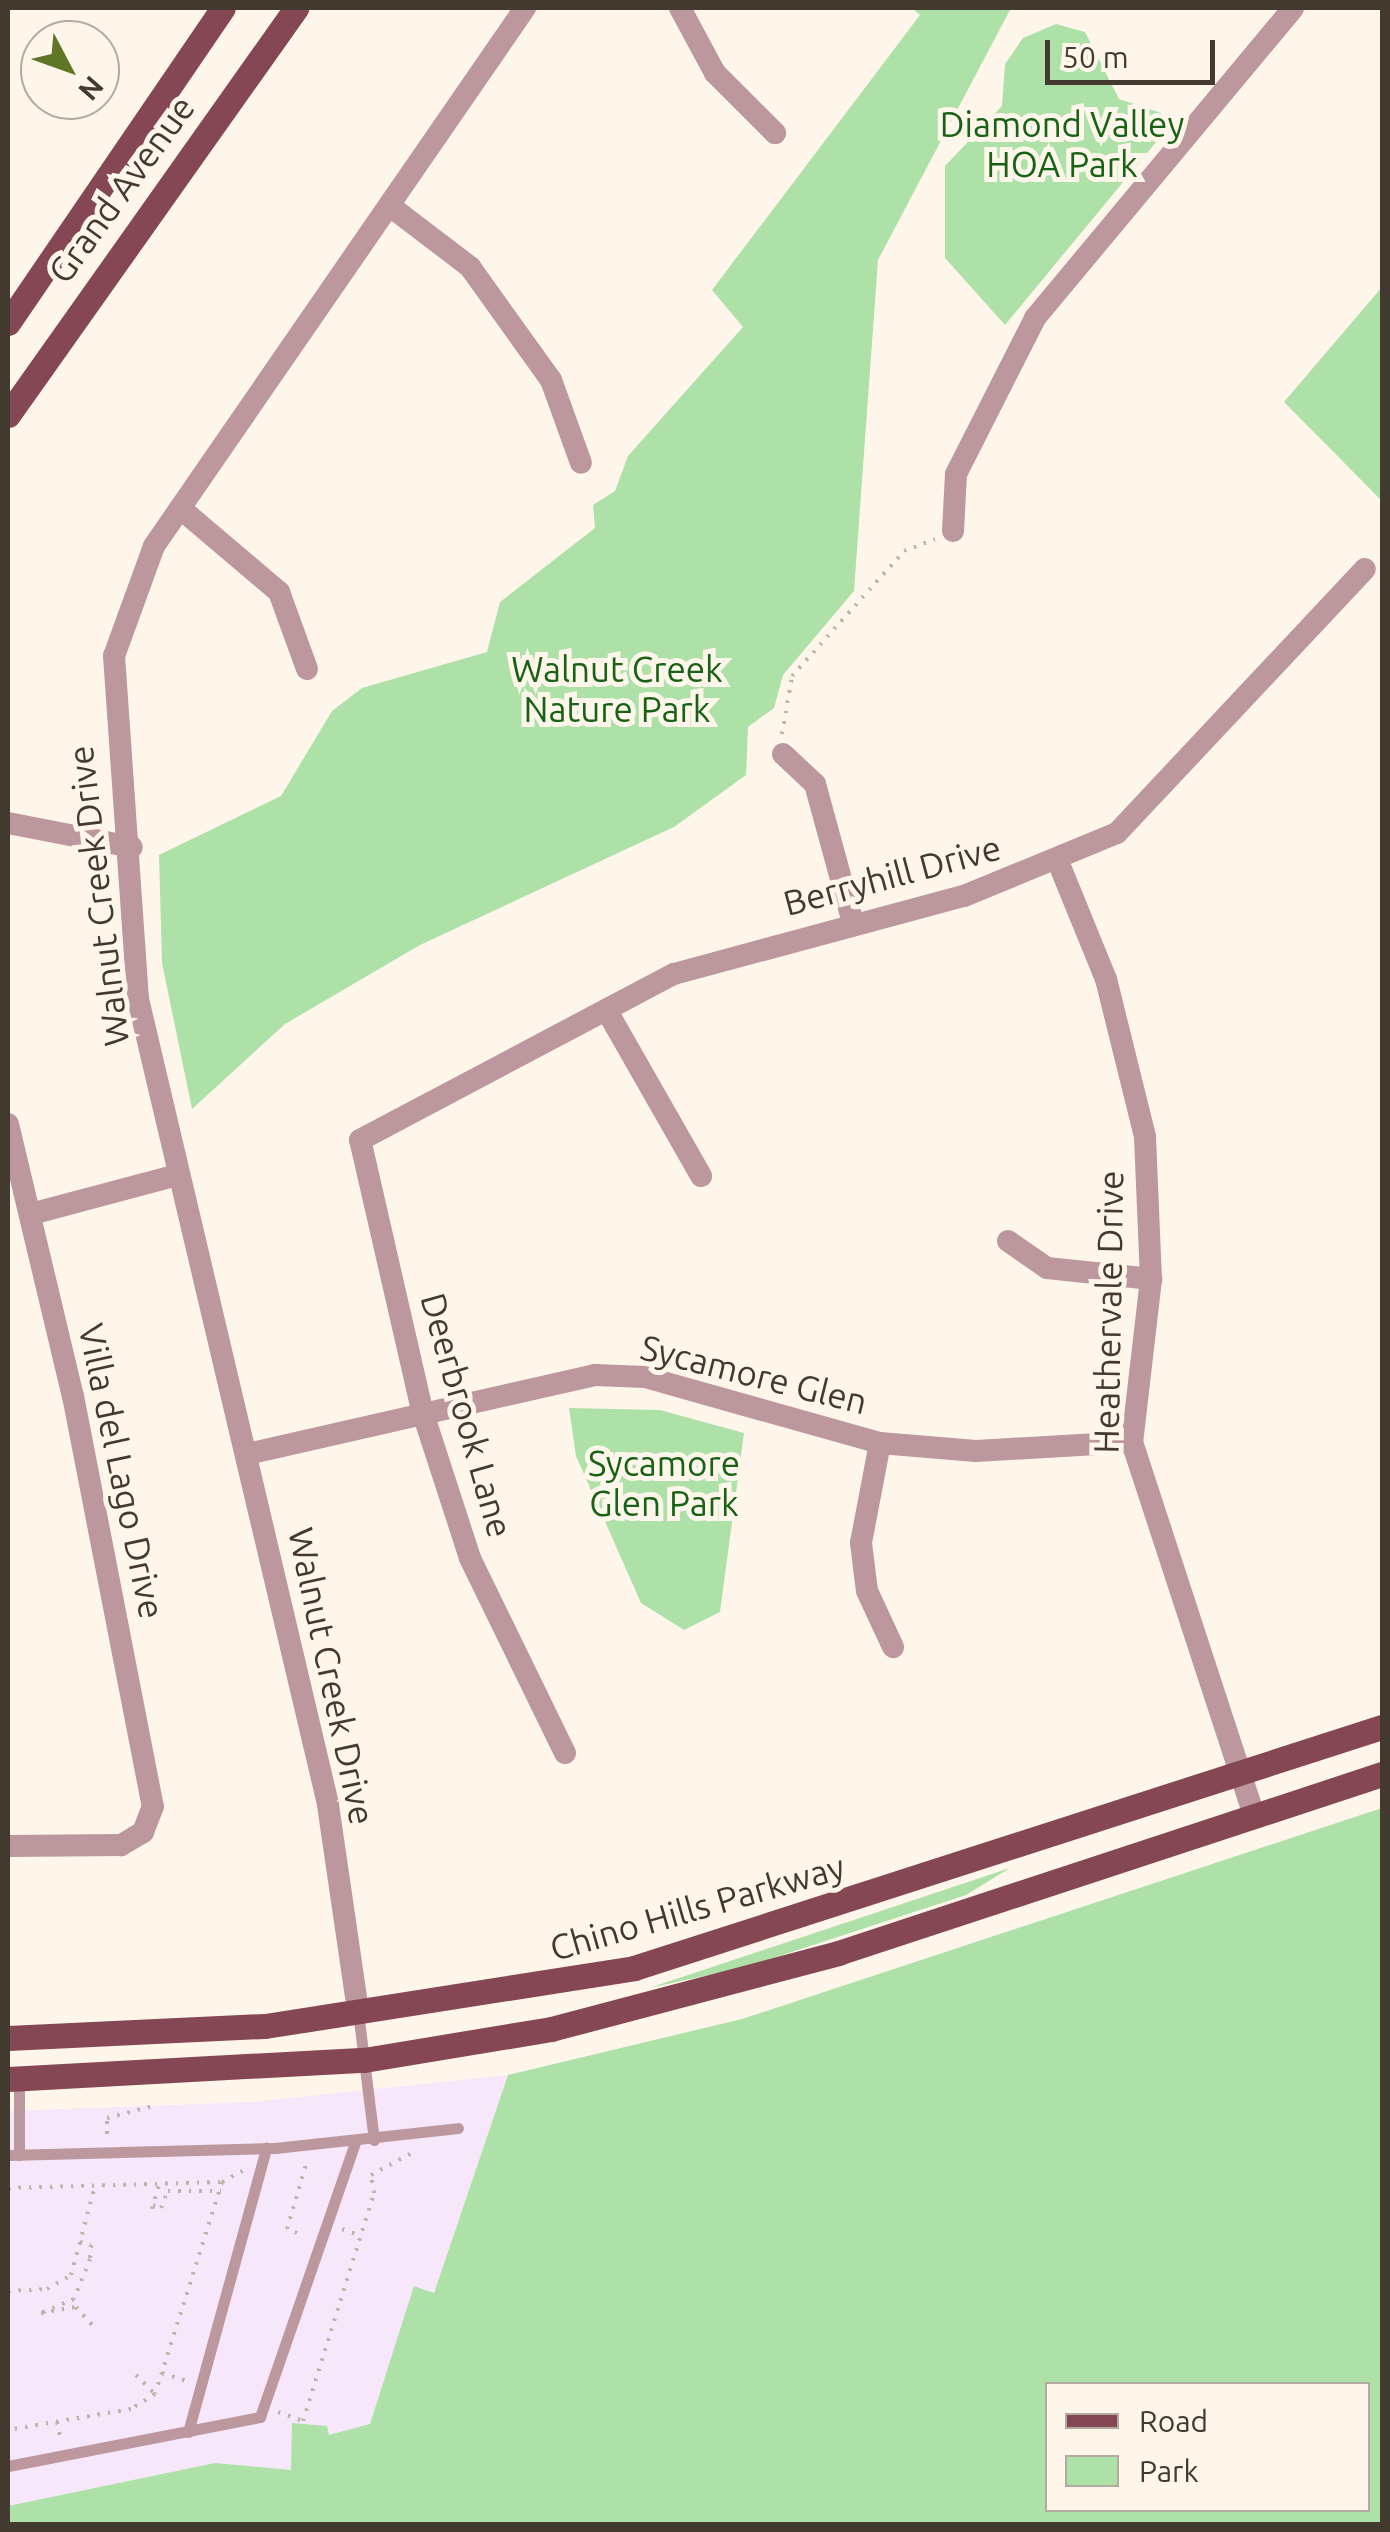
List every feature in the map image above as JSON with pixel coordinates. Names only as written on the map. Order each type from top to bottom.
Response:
[{"type":"main road","name":"Grand Avenue","points":[[8,415],[296,8]]},
{"type":"main road","name":"Grand Avenue","points":[[8,323],[214,11]]},
{"type":"main road","name":"Chino Hills Parkway","points":[[8,2038],[357,2006],[634,1968],[1382,1727]]},
{"type":"main road","points":[[13,2079],[364,2060],[698,1996],[1382,1774]]},
{"type":"street","name":"Walnut Creek Drive","points":[[357,2006],[328,1804],[138,998],[132,847],[112,720],[114,656],[129,597],[180,508],[525,8]]},
{"type":"street","points":[[680,8],[715,73],[776,133]]},
{"type":"street","points":[[953,531],[956,474],[1035,318],[1292,8]]},
{"type":"street","points":[[390,206],[482,281],[550,380],[580,463]]},
{"type":"street","points":[[180,508],[279,592],[307,669]]},
{"type":"street","name":"Berryhill Drive","points":[[360,1140],[718,957],[1059,864],[1159,797],[1364,569]]},
{"type":"street","points":[[782,754],[815,784],[853,923]]},
{"type":"street","points":[[8,823],[132,847]]},
{"type":"street","name":"Heathervale Drive","points":[[1059,864],[1134,1080],[1151,1279],[1132,1442],[1254,1816]]},
{"type":"street","points":[[608,1012],[701,1176]]},
{"type":"street","name":"Villa del Lago Drive","points":[[8,1124],[31,1214],[150,1790],[143,1832],[120,1846],[8,1846]]},
{"type":"street","name":"Deerbrook Lane","points":[[360,1140],[422,1410],[470,1558],[565,1753]]},
{"type":"street","points":[[31,1214],[178,1174]]},
{"type":"street","points":[[1008,1241],[1047,1268],[1151,1279]]},
{"type":"street","name":"Sycamore Glen","points":[[247,1454],[554,1380],[644,1376],[880,1442],[976,1451],[1132,1442]]},
{"type":"street","points":[[880,1442],[861,1543],[867,1591],[893,1647]]},
{"type":"lane","name":"Walnut Creek Drive","points":[[357,2006],[374,2140]]},
{"type":"lane","points":[[13,2079],[14,2155],[266,2148],[355,2142],[458,2128]]},
{"type":"lane","points":[[8,2466],[246,2422],[268,2409],[355,2142]]},
{"type":"lane","points":[[188,2432],[266,2148]]},
{"type":"path","points":[[782,754],[792,676],[904,552],[953,531]]},
{"type":"path","points":[[106,2138],[107,2118],[157,2105]]},
{"type":"path","points":[[268,2409],[303,2421],[374,2193],[371,2175],[416,2152],[426,2133]]},
{"type":"path","points":[[292,2163],[307,2161],[286,2229],[296,2233]]},
{"type":"path","points":[[8,2188],[222,2182],[247,2168]]},
{"type":"path","points":[[105,2186],[106,2176]]},
{"type":"path","points":[[8,2430],[132,2409],[155,2394],[222,2182]]},
{"type":"path","points":[[160,2184],[152,2207],[161,2208],[168,2191],[221,2191]]},
{"type":"path","points":[[8,2292],[47,2289],[70,2275],[95,2186]]},
{"type":"path","points":[[80,2242],[91,2245],[90,2259],[74,2299],[41,2312],[61,2316],[76,2307],[93,2326]]},
{"type":"path","points":[[162,2373],[201,2386]]},
{"type":"path","points":[[136,2375],[155,2394]]},
{"type":"shaded area","points":[[508,2075],[431,2301],[410,2483],[215,2463],[8,2506],[8,2111],[252,2102]]},
{"type":"green space","name":"Walnut Creek Nature Park","points":[[912,8],[1011,8],[878,260],[854,591],[783,675],[774,708],[748,727],[746,775],[674,827],[420,945],[285,1024],[192,1109],[162,963],[159,855],[281,796],[332,711],[362,688],[487,652],[500,602],[595,528],[593,505],[615,491],[628,456],[743,327],[712,290],[920,15]]},
{"type":"green space","name":"Diamond Valley HOA Park","points":[[1056,24],[1085,32],[1119,99],[1176,118],[1005,325],[945,258],[945,166],[1002,106],[1005,64],[1023,38]]},
{"type":"green space","points":[[1382,287],[1382,501],[1284,402]]},
{"type":"green space","name":"Sycamore Glen Park","points":[[569,1408],[660,1410],[744,1433],[720,1612],[684,1630],[641,1603],[576,1456]]},
{"type":"green space","points":[[1382,1808],[1382,2524],[8,2524],[8,2506],[215,2463],[291,2470],[292,2423],[327,2426],[329,2435],[370,2424],[414,2286],[434,2293],[508,2075],[742,2019]]},
{"type":"green space","points":[[1010,1868],[966,1895],[746,1967],[649,1988]]}]
